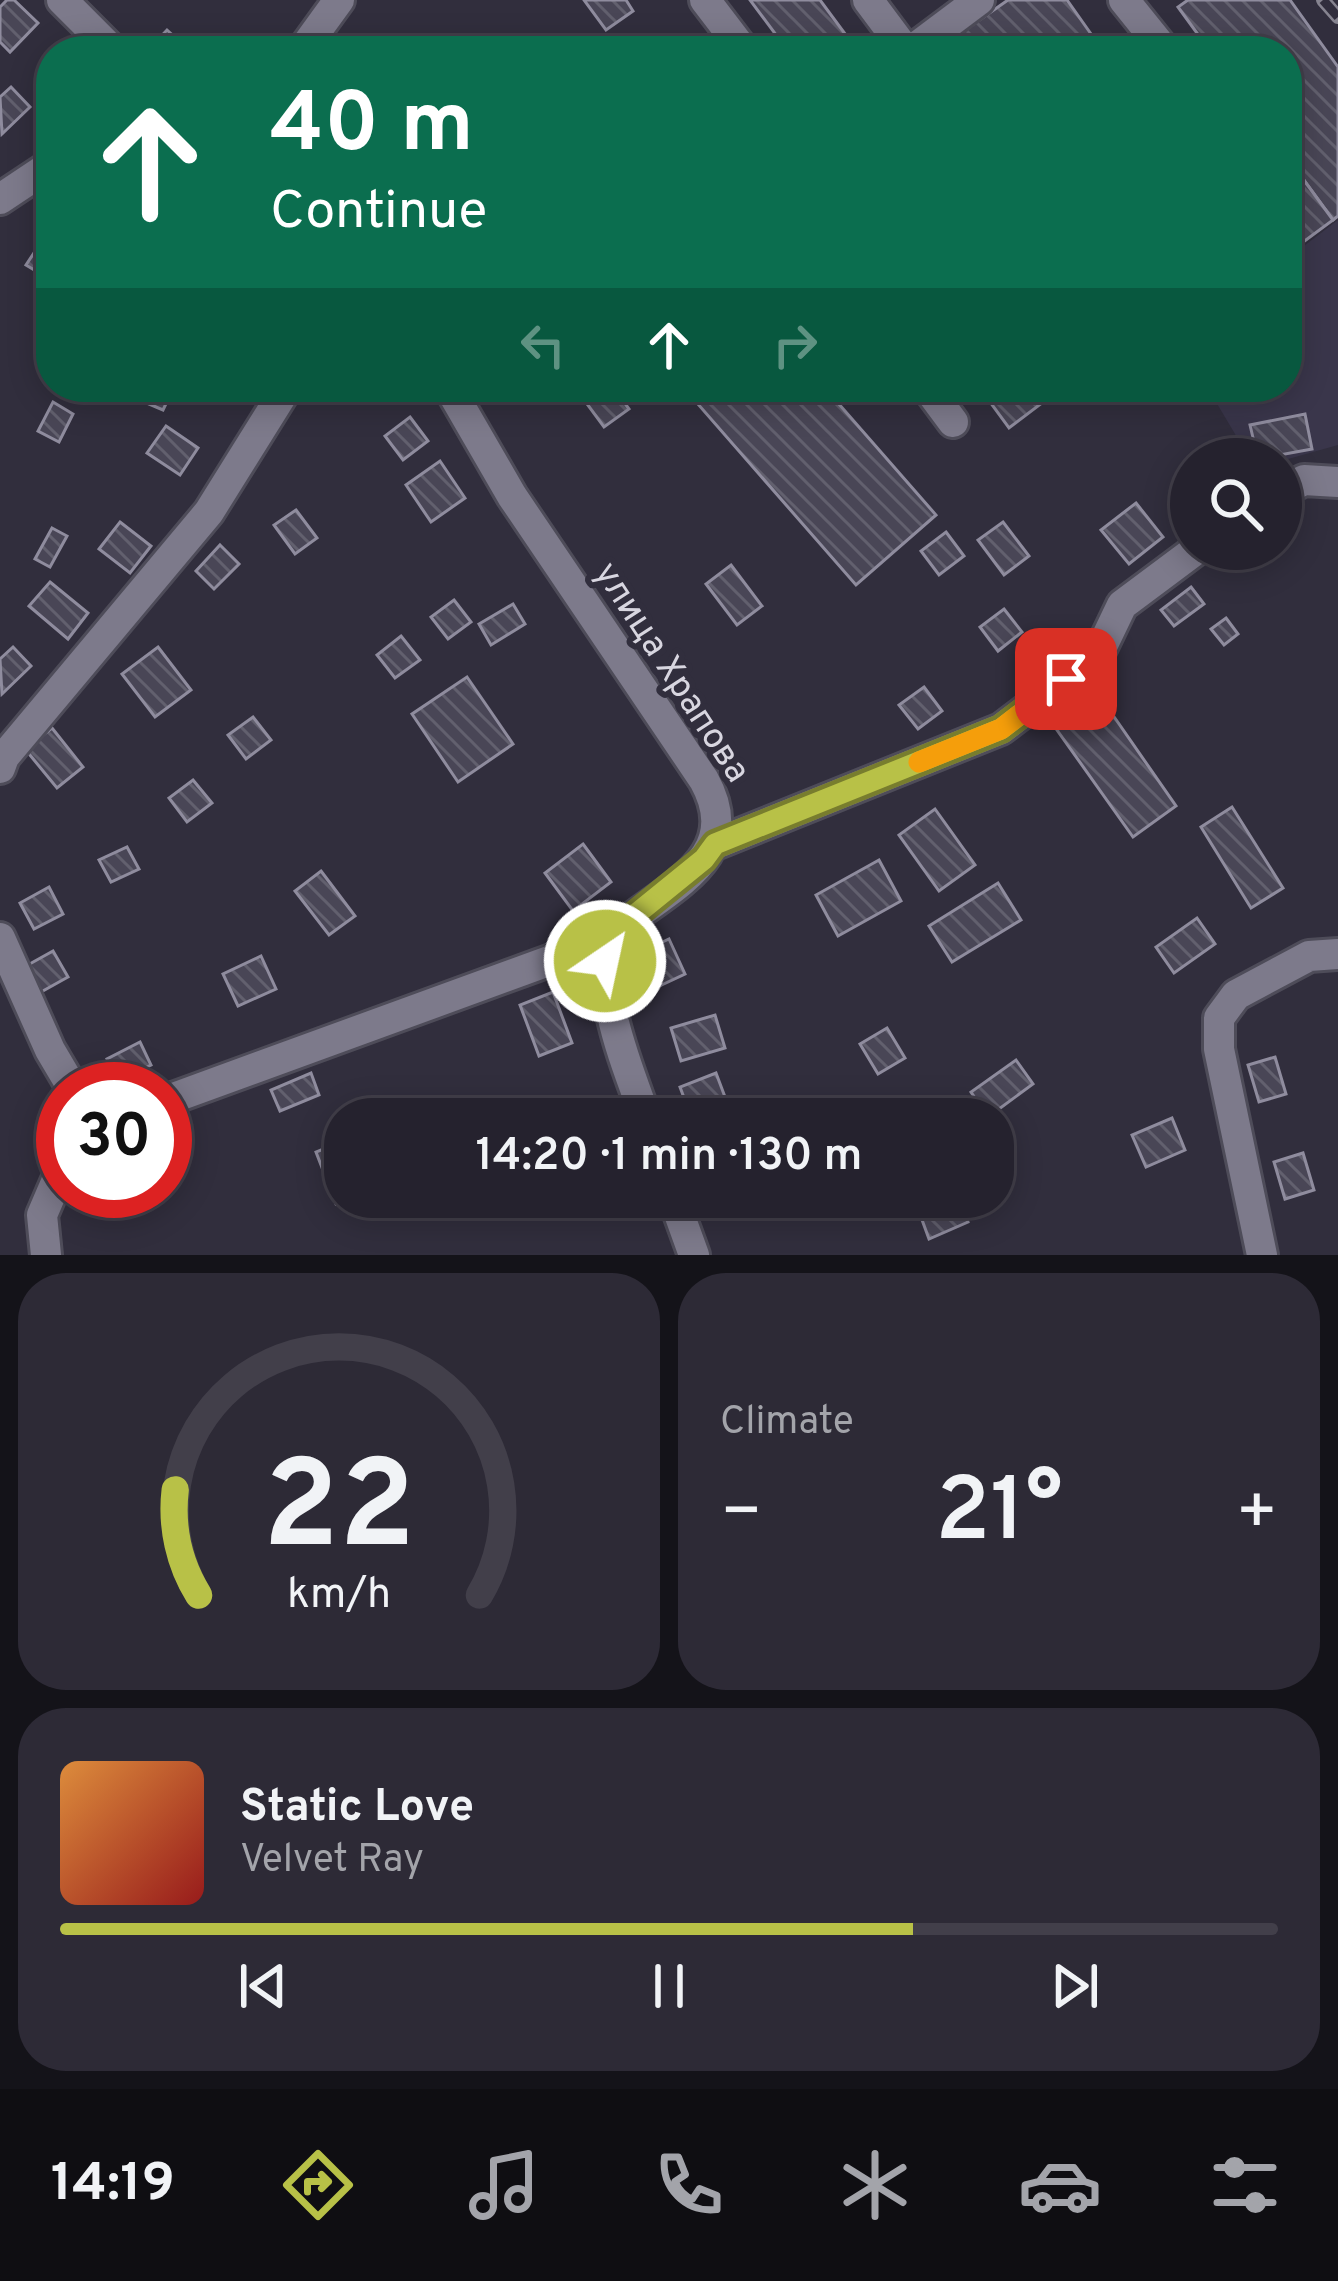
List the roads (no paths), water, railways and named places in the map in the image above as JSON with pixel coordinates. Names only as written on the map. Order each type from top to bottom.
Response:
[{"type":"street","points":[[62,0],[98,36]]},
{"type":"street","points":[[313,36],[339,0]]},
{"type":"street","points":[[706,0],[733,36]]},
{"type":"street","points":[[868,0],[897,36]]},
{"type":"street","points":[[930,36],[979,0]]},
{"type":"street","points":[[1124,0],[1153,36]]},
{"type":"street","points":[[0,199],[36,175]]},
{"type":"street","points":[[0,768],[209,512],[277,402]]},
{"type":"street","name":"улица Храпова","points":[[458,402],[512,496],[704,781],[719,813],[715,844]]},
{"type":"street","points":[[938,402],[953,422]]},
{"type":"street","points":[[1302,481],[1338,482]]},
{"type":"street","points":[[192,1091],[568,954],[619,928],[704,859],[715,844],[1001,729],[1098,655],[1121,605],[1170,569]]},
{"type":"street","points":[[619,928],[609,942],[605,979],[640,1098]]},
{"type":"street","points":[[0,938],[57,1062]]},
{"type":"street","points":[[1262,1255],[1219,1049],[1219,1018],[1236,994],[1309,956],[1338,954]]},
{"type":"street","points":[[42,1218],[46,1255]]},
{"type":"street","points":[[681,1218],[694,1255]]},
{"type":"railway","points":[[1323,0],[1338,17]]}]
